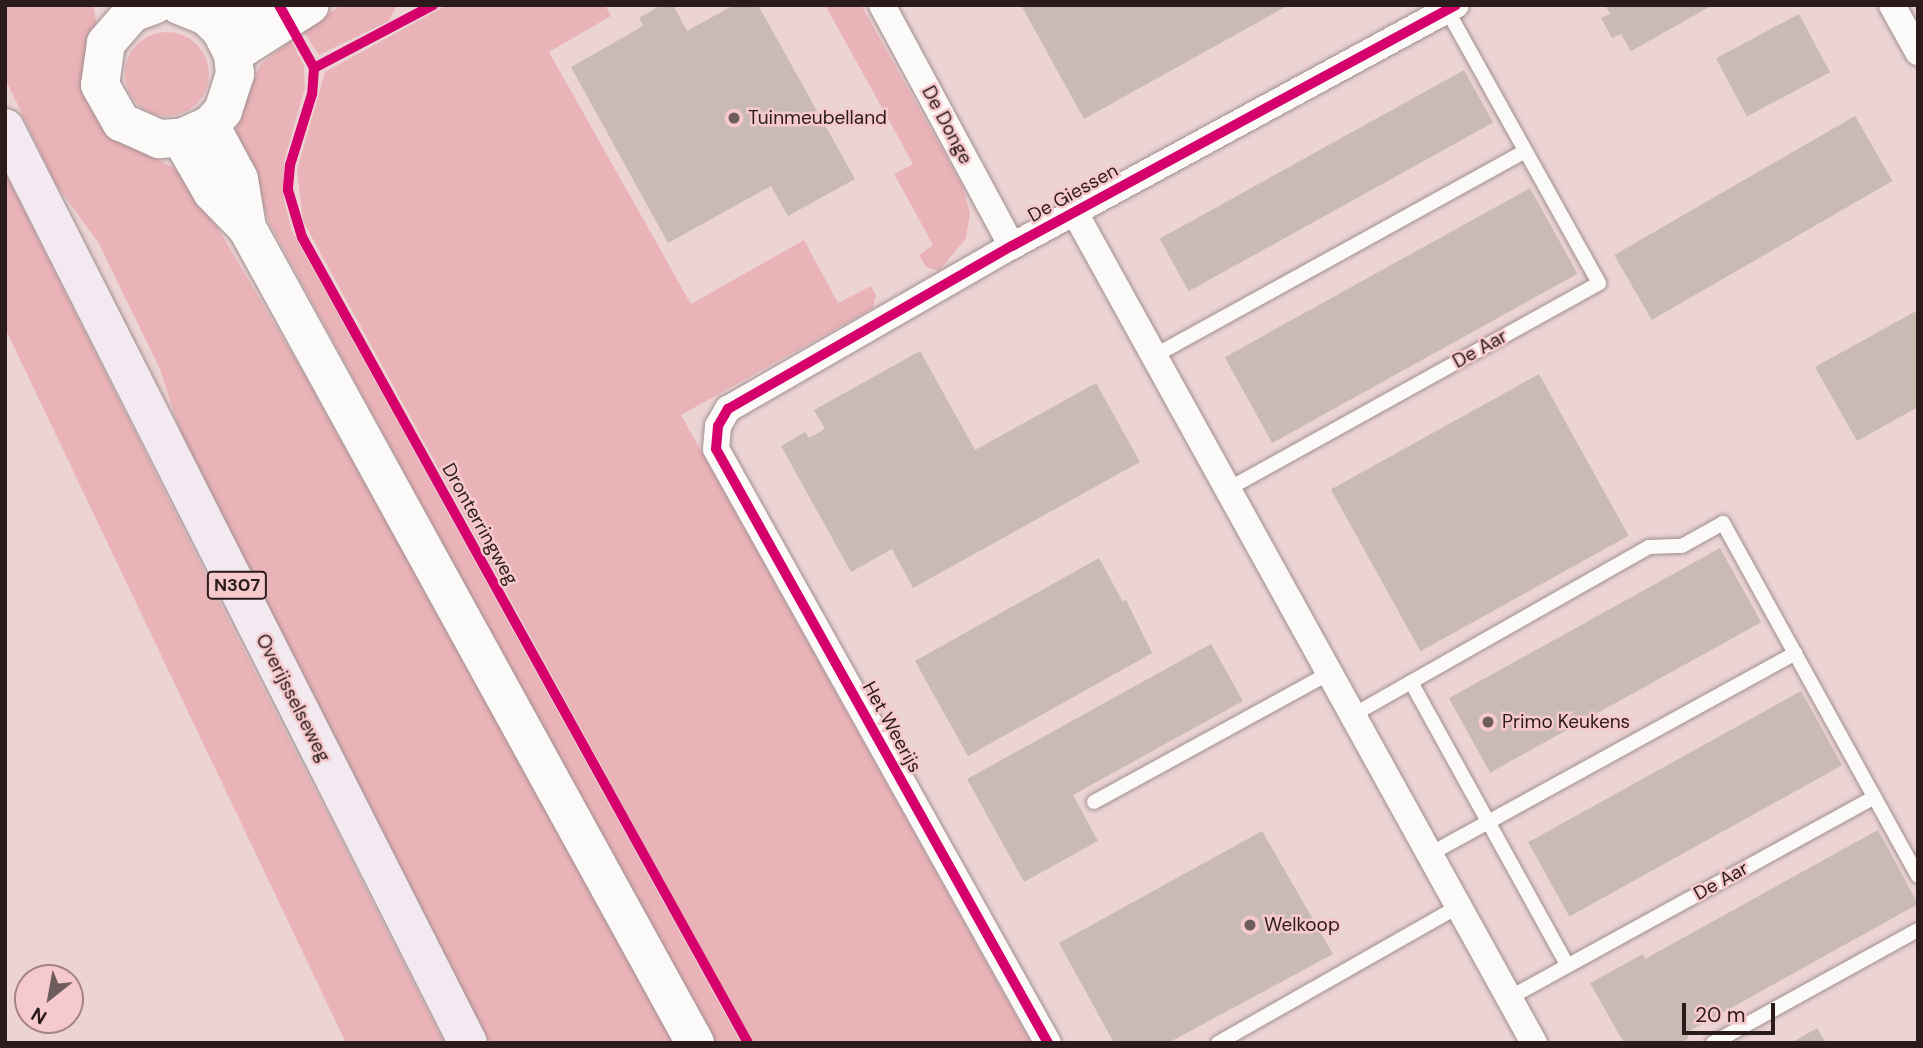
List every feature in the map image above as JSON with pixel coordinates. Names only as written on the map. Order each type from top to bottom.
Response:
[{"type":"highway","name":"Overijsselseweg","points":[[5,128],[468,1043]]},
{"type":"main road","points":[[154,5],[131,10],[100,63],[108,105],[139,134],[195,132],[232,93],[227,42],[206,16],[179,5]]},
{"type":"main road","points":[[227,42],[261,5]]},
{"type":"main road","points":[[227,42],[310,5]]},
{"type":"main road","points":[[195,132],[239,179],[247,228],[695,1043]]},
{"type":"street","name":"De Donge","points":[[882,5],[1012,246]]},
{"type":"street","points":[[1892,5],[1918,52]]},
{"type":"street","name":"De Giessen","points":[[718,426],[728,409],[1012,246],[1451,8]]},
{"type":"street","points":[[1074,211],[1534,1043]]},
{"type":"street","name":"Het Weerijs","points":[[718,426],[716,449],[1048,1043]]},
{"type":"lane","name":"De Aar","points":[[1228,489],[1599,283],[1525,151],[1451,8]]},
{"type":"lane","points":[[1154,356],[1525,151]]},
{"type":"lane","points":[[1353,715],[1649,547],[1682,546],[1723,523],[1918,876]]},
{"type":"lane","points":[[1430,854],[1795,653]]},
{"type":"lane","points":[[1094,802],[1330,674]]},
{"type":"lane","points":[[1411,682],[1567,965]]},
{"type":"lane","name":"De Aar","points":[[1509,998],[1874,797]]},
{"type":"lane","points":[[1218,1043],[1459,906]]},
{"type":"lane","points":[[1713,1043],[1918,930]]},
{"type":"shaded area","points":[[5,5],[93,5],[120,140],[174,168],[194,188],[306,377],[675,1043],[490,1043],[184,444],[160,369],[98,242],[55,183],[5,78]]},
{"type":"shaded area","points":[[341,5],[397,5],[389,21],[319,55],[303,31]]},
{"type":"shaded area","points":[[447,5],[605,5],[611,16],[549,52],[691,304],[804,240],[838,303],[871,286],[876,295],[873,308],[681,415],[1031,1043],[753,1043],[303,221],[297,170],[325,72]]},
{"type":"shaded area","points":[[825,5],[861,5],[962,185],[970,213],[966,238],[939,271],[926,267],[919,255],[933,245],[894,174],[913,164]]},
{"type":"shaded area","points":[[167,32],[183,35],[197,44],[206,58],[209,74],[206,90],[197,104],[183,113],[167,116],[151,113],[137,104],[128,90],[125,74],[128,58],[137,44],[151,35]]},
{"type":"shaded area","points":[[291,40],[304,66],[305,88],[284,162],[284,199],[292,231],[741,1043],[712,1043],[270,224],[236,135],[237,124],[260,65]]},
{"type":"shaded area","points":[[5,172],[444,1043],[346,1043],[5,328]]},
{"type":"building","points":[[661,5],[673,5],[687,31],[734,5],[758,5],[855,179],[788,216],[771,186],[668,243],[571,67],[643,26],[639,18]]},
{"type":"building","points":[[1021,5],[1289,5],[1084,119]]},
{"type":"building","points":[[1605,5],[1713,5],[1631,51],[1621,34],[1612,38],[1601,18],[1610,14]]},
{"type":"building","points":[[1799,14],[1830,72],[1747,116],[1716,58]]},
{"type":"building","points":[[1464,70],[1493,122],[1189,291],[1160,239]]},
{"type":"building","points":[[1855,116],[1892,181],[1652,320],[1614,255]]},
{"type":"building","points":[[1530,188],[1578,274],[1272,443],[1225,357]]},
{"type":"building","points":[[1918,310],[1918,407],[1857,441],[1815,367]]},
{"type":"building","points":[[920,351],[975,450],[1096,383],[1140,462],[913,588],[892,549],[851,572],[781,446],[805,432],[809,438],[825,429],[814,410]]},
{"type":"building","points":[[1539,374],[1629,536],[1421,651],[1331,489]]},
{"type":"building","points":[[1720,548],[1761,622],[1490,773],[1449,698]]},
{"type":"building","points":[[1099,558],[1123,602],[1126,600],[1152,653],[968,756],[915,661]]},
{"type":"building","points":[[1211,644],[1243,701],[1073,795],[1098,841],[1024,882],[967,779]]},
{"type":"building","points":[[1801,691],[1842,765],[1569,917],[1528,842]]},
{"type":"building","points":[[1878,830],[1918,904],[1686,1033],[1689,1038],[1681,1043],[1624,1043],[1590,983],[1643,954],[1645,959]]},
{"type":"building","points":[[1262,831],[1333,954],[1168,1043],[1114,1043],[1059,943]]},
{"type":"building","points":[[1817,1028],[1826,1043],[1791,1043]]},
{"type":"cycle path","name":"Dronterringweg","points":[[279,5],[314,68],[312,94],[290,165],[288,190],[302,237],[748,1043]]},
{"type":"cycle path","points":[[314,68],[433,5]]},
{"type":"cycle path","points":[[1048,1043],[716,449],[718,426],[728,409],[1012,246],[1456,5]]},
{"type":"place","name":"Tuinmeubelland","points":[[734,118]]},
{"type":"place","name":"Primo Keukens","points":[[1488,722]]},
{"type":"place","name":"Welkoop","points":[[1250,925]]}]
